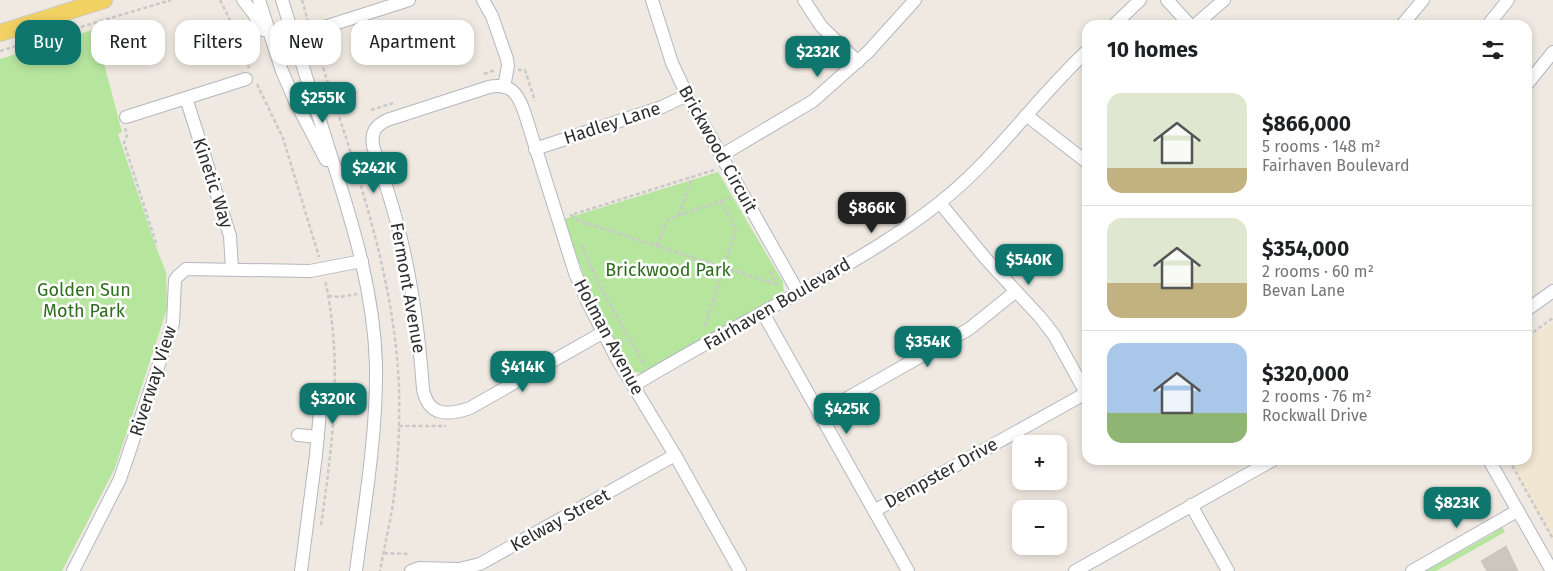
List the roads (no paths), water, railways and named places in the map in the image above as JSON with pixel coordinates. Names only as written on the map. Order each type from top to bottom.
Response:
[{"type":"main road","points":[[0,33],[104,0]]},
{"type":"street","points":[[243,0],[254,14],[270,42]]},
{"type":"street","points":[[259,0],[270,34]]},
{"type":"street","points":[[282,0],[362,261],[373,325],[376,392],[374,434],[356,571]]},
{"type":"street","points":[[341,22],[409,0]]},
{"type":"street","points":[[483,0],[492,16],[507,59],[507,88]]},
{"type":"street","name":"Brickwood Circuit","points":[[652,0],[672,63],[687,95],[798,292]]},
{"type":"street","points":[[804,0],[822,26],[858,62]]},
{"type":"street","points":[[722,155],[813,101],[881,39],[914,0]]},
{"type":"street","points":[[1119,20],[1140,0]]},
{"type":"street","points":[[1167,0],[1185,20]]},
{"type":"street","points":[[1201,20],[1224,0]]},
{"type":"street","points":[[1406,20],[1423,0]]},
{"type":"street","points":[[1492,20],[1508,0]]},
{"type":"street","points":[[1532,78],[1553,52]]},
{"type":"street","name":"Fairhaven Boulevard","points":[[633,386],[763,313],[906,229],[940,203],[996,150],[1052,85],[1082,56]]},
{"type":"street","points":[[280,65],[295,101],[341,188]]},
{"type":"street","points":[[125,122],[186,98],[246,79]]},
{"type":"street","name":"Fermont Avenue","points":[[507,88],[488,87],[387,120],[380,123],[373,131],[373,146],[398,226],[408,270],[414,302],[425,398],[431,407],[436,410],[457,412],[470,408],[602,333]]},
{"type":"street","name":"Holman Avenue","points":[[507,88],[519,99],[575,274],[602,333],[740,571]]},
{"type":"street","name":"Hadley Lane","points":[[535,149],[662,107],[687,95]]},
{"type":"street","name":"Kinetic Way","points":[[186,98],[230,236],[232,269]]},
{"type":"street","points":[[1026,115],[1082,158]]},
{"type":"street","points":[[940,203],[986,259],[1040,317],[1054,335],[1082,383]]},
{"type":"street","name":"Riverway View","points":[[72,571],[120,480],[173,322],[174,286],[178,276],[186,269],[310,271],[362,261]]},
{"type":"street","points":[[1532,307],[1553,291]]},
{"type":"street","points":[[819,414],[968,329],[1015,292]]},
{"type":"street","points":[[763,313],[908,571]]},
{"type":"street","name":"Dempster Drive","points":[[874,511],[1082,395]]},
{"type":"street","points":[[301,571],[320,411]]},
{"type":"street","points":[[298,435],[318,437]]},
{"type":"street","name":"Kelway Street","points":[[411,571],[419,568],[459,569],[480,564],[675,456]]},
{"type":"street","points":[[1075,571],[1265,465]]},
{"type":"street","points":[[1492,465],[1552,571]]},
{"type":"street","points":[[1191,505],[1228,571]]},
{"type":"street","points":[[1412,571],[1517,511]]},
{"type":"park label","name":"Brickwood Park","points":[[668,270]]},
{"type":"park label","name":"Golden Sun Moth Park","points":[[84,300]]}]
